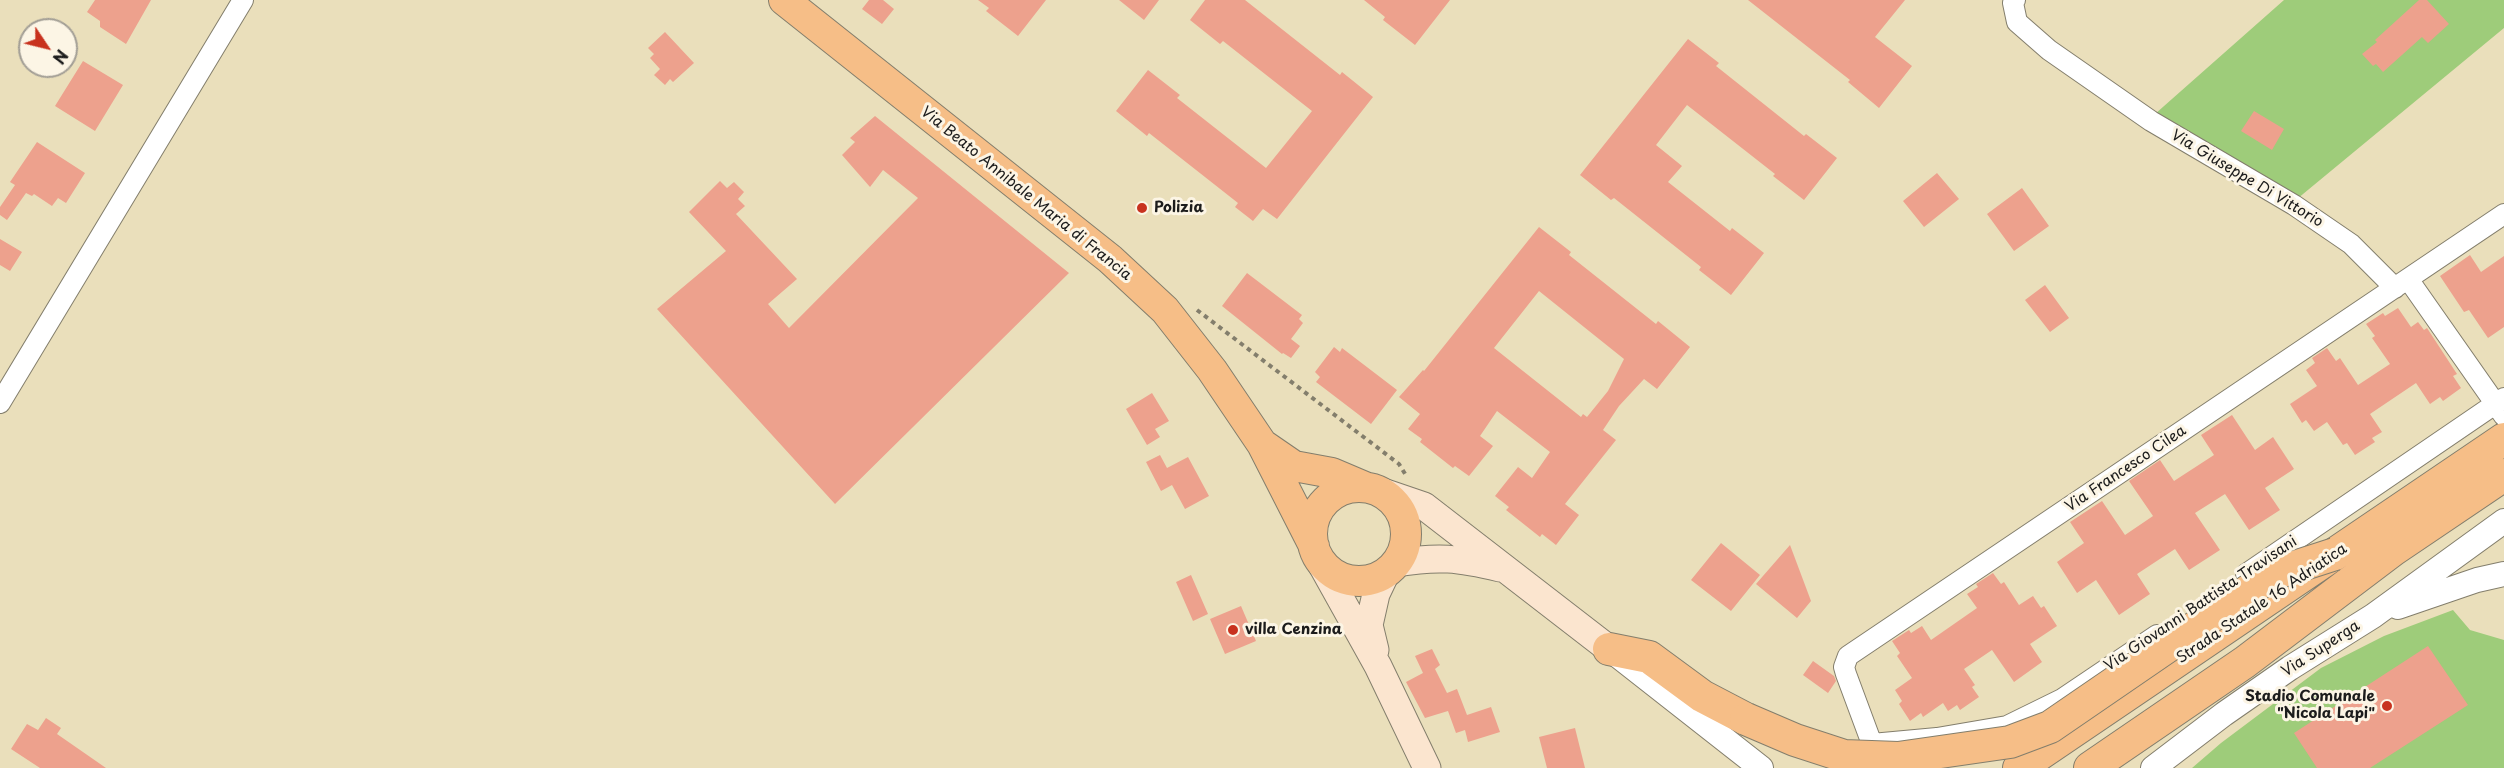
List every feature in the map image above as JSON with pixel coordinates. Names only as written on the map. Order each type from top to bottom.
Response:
[{"type":"highway","name":"Strada Statale 16 Adriatica","points":[[2019,768],[2504,439]]},
{"type":"highway","name":"Strada Statale 16 Adriatica","points":[[2053,768],[2504,461]]},
{"type":"highway","points":[[2090,768],[2245,662],[2393,550],[2504,475]]},
{"type":"highway","points":[[1608,649],[1648,657],[1702,696],[1795,740],[1844,756],[1898,758],[2010,742],[2050,727],[2272,574],[2335,554]]},
{"type":"main road","name":"Via Beato Annibale Maria di Francia","points":[[784,0],[1110,259],[1164,310],[1212,370],[1262,444],[1317,553]]},
{"type":"main road","name":"Via Beato Annibale Maria di Francia","points":[[1262,444],[1294,466],[1332,473],[1372,489]]},
{"type":"main road","points":[[1427,768],[1378,666],[1317,553],[1314,524],[1324,503],[1335,493],[1350,488],[1372,489],[1424,506],[1510,570],[1608,649]]},
{"type":"main road","points":[[1372,489],[1391,500],[1400,511],[1405,524],[1406,537],[1403,551],[1376,594],[1369,624],[1378,666]]},
{"type":"main road","points":[[1317,553],[1330,571],[1350,580],[1372,579],[1391,568],[1430,557],[1465,560],[1510,570]]},
{"type":"street","points":[[0,403],[243,0]]},
{"type":"street","name":"Via Giuseppe Di Vittorio","points":[[2014,0],[2017,22],[2031,35],[2151,121],[2294,204],[2402,284],[2501,406]]},
{"type":"street","name":"Via Francesco Cilea","points":[[1885,768],[1872,744],[1846,674],[1844,667],[1848,656],[2504,214]]},
{"type":"street","name":"Via Giovanni Battista Travisani","points":[[1872,744],[1937,738],[2007,726],[2062,699],[2501,406]]},
{"type":"street","name":"Via Superga","points":[[2153,768],[2280,675],[2373,616],[2504,521]]},
{"type":"street","name":"Via Superga","points":[[2373,616],[2477,579],[2504,574]]},
{"type":"street","points":[[1608,649],[1761,768]]},
{"type":"path","points":[[1191,306],[1399,464],[1424,506]]},
{"type":"green space","points":[[2284,0],[2504,0],[2504,28],[2297,199],[2155,114]]},
{"type":"green space","name":"Stadio Comunale \"Nicola Lapi\"","points":[[2453,610],[2470,630],[2504,640],[2504,768],[2192,768],[2221,743],[2321,668],[2384,636]]},
{"type":"building","points":[[95,0],[151,0],[126,44],[100,27],[100,21],[87,12]]},
{"type":"building","points":[[869,0],[883,0],[894,9],[882,24],[862,9]]},
{"type":"building","points":[[978,0],[1046,0],[1018,36],[986,11],[989,8]]},
{"type":"building","points":[[1119,0],[1159,0],[1144,20]]},
{"type":"building","points":[[1205,0],[1245,0],[1340,75],[1342,72],[1373,97],[1277,219],[1263,209],[1253,221],[1235,207],[1238,203],[1149,133],[1147,136],[1116,111],[1148,70],[1180,95],[1177,98],[1266,168],[1312,111],[1223,41],[1220,44],[1190,20]]},
{"type":"building","points":[[1364,0],[1450,0],[1415,45],[1383,20],[1385,17]]},
{"type":"building","points":[[1748,0],[1905,0],[1875,37],[1912,66],[1879,108],[1848,82],[1850,80]]},
{"type":"building","points":[[2419,0],[2427,0],[2449,24],[2428,43],[2422,37],[2383,72],[2376,64],[2373,66],[2362,54]]},
{"type":"building","points":[[665,32],[694,63],[673,82],[670,79],[665,85],[654,75],[660,69],[650,58],[654,54],[648,48]]},
{"type":"building","points":[[1688,39],[1719,63],[1716,66],[1804,136],[1806,134],[1837,158],[1804,200],[1773,176],[1775,174],[1687,105],[1656,145],[1682,166],[1668,182],[1730,231],[1732,228],[1764,253],[1731,295],[1699,270],[1701,267],[1614,198],[1611,200],[1580,175]]},
{"type":"building","points":[[83,61],[123,85],[95,131],[55,106],[72,78],[78,78],[78,69]]},
{"type":"building","points":[[2254,111],[2284,129],[2272,150],[2241,131]]},
{"type":"building","points":[[875,116],[1069,273],[835,504],[657,309],[726,251],[689,212],[720,181],[727,188],[734,182],[744,192],[738,199],[745,206],[736,214],[797,279],[768,304],[789,328],[918,198],[883,170],[870,187],[842,155],[855,142],[850,138]]},
{"type":"building","points":[[37,142],[85,173],[66,203],[58,198],[52,206],[34,194],[32,196],[26,193],[7,220],[0,215],[0,207],[15,185],[10,182]]},
{"type":"building","points":[[1937,173],[1959,199],[1924,227],[1903,201]]},
{"type":"building","points":[[2022,188],[2049,226],[2014,251],[1987,214]]},
{"type":"building","points":[[1539,227],[1571,252],[1569,255],[1656,324],[1658,321],[1690,347],[1657,389],[1644,379],[1619,406],[1603,430],[1616,440],[1565,504],[1579,515],[1556,545],[1542,534],[1540,537],[1506,510],[1509,507],[1495,496],[1518,467],[1532,478],[1550,452],[1497,411],[1480,436],[1493,446],[1469,476],[1455,466],[1453,468],[1420,442],[1422,439],[1408,429],[1420,414],[1399,397],[1424,371]],"holes":[[[1539,291],[1624,359],[1608,391],[1587,417],[1583,414],[1581,417],[1494,348]]]},
{"type":"building","points":[[0,239],[22,252],[10,271],[0,265]]},
{"type":"building","points":[[2470,255],[2481,272],[2504,256],[2504,327],[2488,338],[2469,310],[2464,312],[2440,276]]},
{"type":"building","points":[[1247,273],[1302,315],[1299,319],[1303,323],[1291,339],[1300,346],[1291,358],[1282,354],[1222,306]]},
{"type":"building","points":[[2045,285],[2069,318],[2050,332],[2025,300]]},
{"type":"building","points":[[2398,308],[2411,327],[2418,322],[2424,330],[2427,328],[2457,374],[2453,376],[2461,388],[2443,401],[2440,397],[2430,404],[2416,383],[2370,414],[2382,432],[2372,438],[2375,442],[2355,455],[2347,443],[2343,445],[2327,422],[2314,431],[2306,420],[2302,423],[2290,404],[2317,386],[2306,370],[2315,363],[2312,358],[2327,348],[2336,361],[2340,358],[2358,385],[2390,364],[2372,338],[2375,336],[2366,324],[2383,313],[2385,316]]},
{"type":"building","points":[[1334,347],[1340,352],[1342,348],[1397,390],[1371,424],[1316,382],[1320,377],[1315,372]]},
{"type":"building","points":[[1152,393],[1169,421],[1155,429],[1160,437],[1147,445],[1126,409]]},
{"type":"building","points":[[2232,415],[2255,450],[2273,437],[2294,469],[2265,488],[2280,510],[2249,530],[2225,494],[2195,513],[2220,550],[2189,570],[2175,549],[2137,574],[2150,594],[2119,615],[2096,580],[2077,593],[2057,562],[2084,543],[2070,522],[2102,501],[2125,535],[2153,516],[2129,481],[2160,460],[2174,481],[2214,455],[2201,435]]},
{"type":"building","points":[[1160,455],[1167,468],[1188,457],[1209,496],[1185,509],[1172,485],[1161,491],[1146,462]]},
{"type":"building","points":[[1721,543],[1760,575],[1731,611],[1691,580]]},
{"type":"building","points":[[1790,545],[1811,601],[1797,618],[1756,584]]},
{"type":"building","points":[[1993,573],[2001,584],[2004,582],[2019,605],[2033,596],[2041,608],[2044,606],[2057,626],[2030,644],[2042,662],[2014,682],[1992,650],[1964,669],[1975,685],[1972,687],[1979,697],[1960,710],[1957,705],[1948,711],[1943,703],[1923,717],[1921,713],[1910,721],[1899,704],[1902,701],[1895,690],[1912,678],[1897,656],[1900,653],[1892,641],[1909,630],[1911,633],[1922,626],[1931,640],[1977,608],[1967,594],[1978,587],[1976,584]]},
{"type":"building","points":[[1191,575],[1208,614],[1193,621],[1176,582]]},
{"type":"building","name":"villa Cenzina","points":[[1241,606],[1256,641],[1225,654],[1210,619]]},
{"type":"building","points":[[2428,646],[2468,705],[2370,768],[2317,768],[2294,733]]},
{"type":"building","points":[[1432,649],[1440,665],[1435,669],[1447,693],[1457,689],[1467,715],[1491,707],[1500,732],[1468,742],[1465,730],[1456,733],[1448,711],[1425,718],[1406,682],[1423,673],[1415,656]]},
{"type":"building","points":[[1813,661],[1834,676],[1836,681],[1828,693],[1803,675]]},
{"type":"building","points":[[46,718],[61,728],[57,734],[106,768],[40,768],[11,749],[27,724],[38,730]]},
{"type":"building","points":[[1575,728],[1585,768],[1547,768],[1539,737]]},
{"type":"place","name":"Polizia","points":[[1142,208]]},
{"type":"place","name":"villa Cenzina","points":[[1233,630]]},
{"type":"place","name":"Stadio Comunale \"Nicola Lapi\"","points":[[2387,706]]}]
